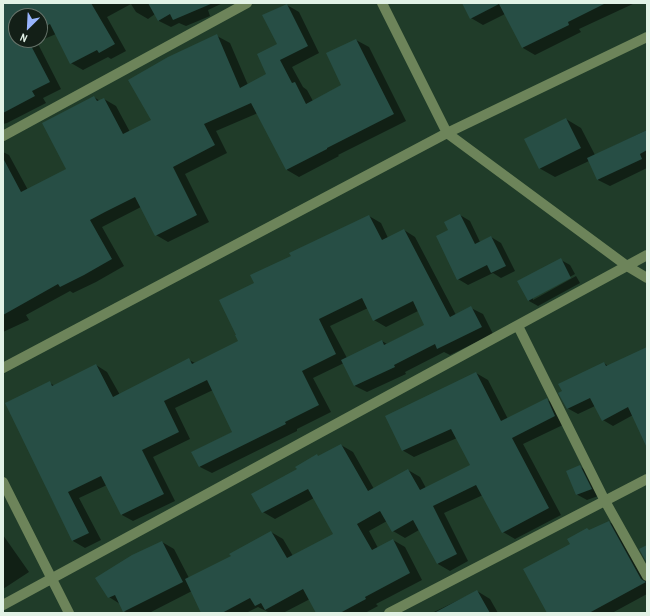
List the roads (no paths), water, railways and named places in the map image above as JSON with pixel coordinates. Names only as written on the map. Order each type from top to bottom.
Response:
[{"type":"street","points":[[3,136],[246,3]]},
{"type":"street","points":[[382,3],[447,133],[627,266],[647,278]]},
{"type":"street","points":[[3,368],[447,133],[647,38]]},
{"type":"street","points":[[3,605],[647,255]]},
{"type":"street","points":[[518,326],[605,501],[647,576]]},
{"type":"street","points":[[389,613],[647,479]]},
{"type":"street","points":[[3,482],[69,613]]}]
